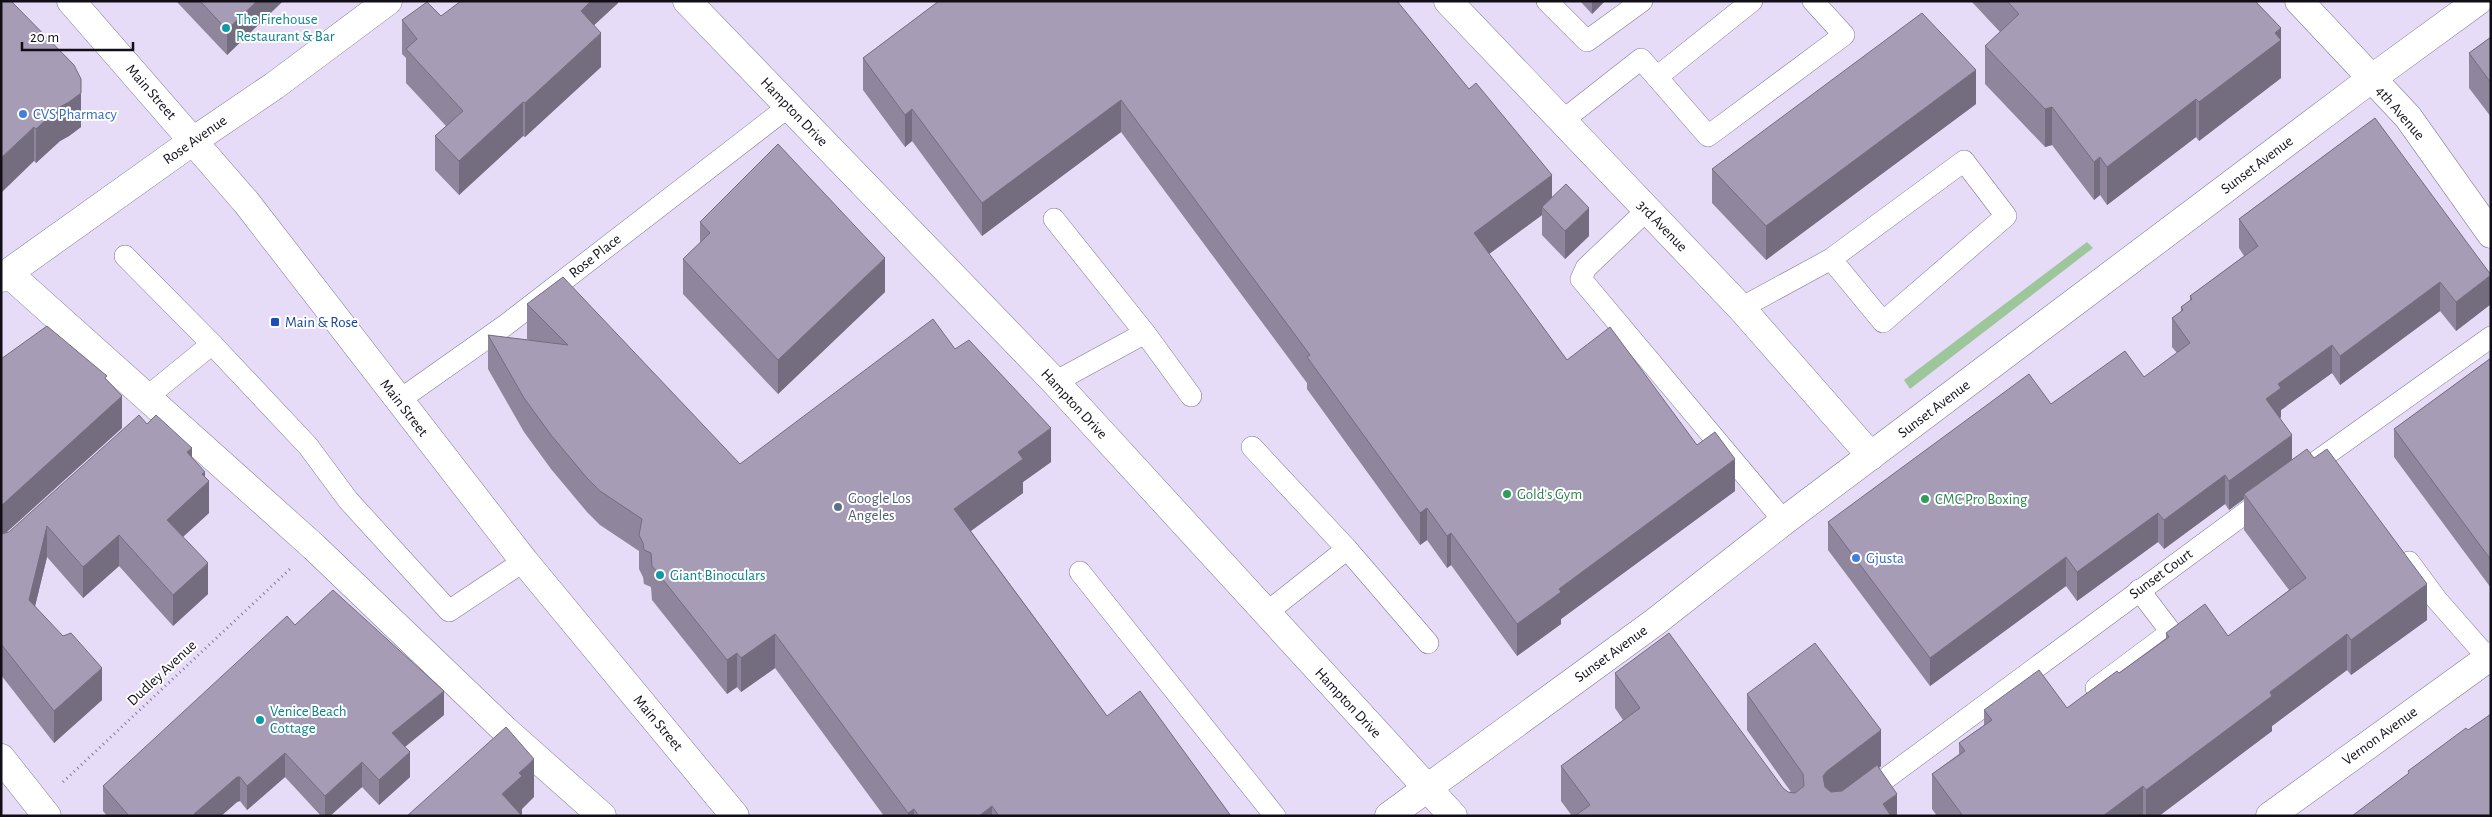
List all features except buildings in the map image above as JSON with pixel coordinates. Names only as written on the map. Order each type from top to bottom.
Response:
[{"type":"street","name":"Main Street","points":[[70,1],[246,202],[398,402],[524,561],[735,816]]},
{"type":"street","name":"Rose Avenue","points":[[5,275],[193,141],[274,86],[388,1]]},
{"type":"street","name":"Hampton Drive","points":[[687,1],[1055,382],[1453,816]]},
{"type":"street","name":"3rd Avenue","points":[[1448,1],[1741,308],[1871,456]]},
{"type":"street","name":"4th Avenue","points":[[2299,1],[2408,117],[2491,234]]},
{"type":"street","name":"Sunset Avenue","points":[[1389,816],[1427,788],[1662,631],[1784,521],[2371,79],[2478,1]]},
{"type":"street","points":[[5,275],[152,409],[314,547],[497,738],[602,816]]},
{"type":"street","name":"Vernon Avenue","points":[[2270,816],[2490,657]]},
{"type":"street","points":[[1,758],[42,810]]},
{"type":"lane","points":[[1547,1],[1587,42],[1642,1]]},
{"type":"lane","points":[[1656,77],[1752,1]]},
{"type":"lane","points":[[1562,121],[1641,59],[1708,136],[1844,35],[1813,1]]},
{"type":"lane","name":"Rose Place","points":[[398,402],[508,324],[788,107]]},
{"type":"lane","points":[[1741,308],[1831,258],[1964,161],[2006,216],[1883,322],[1831,258]]},
{"type":"lane","points":[[1647,210],[1586,268],[1581,279],[1784,521]]},
{"type":"lane","points":[[1054,219],[1145,332],[1191,396]]},
{"type":"lane","points":[[125,256],[212,344],[308,446],[348,500],[449,611],[524,561]]},
{"type":"lane","points":[[1055,382],[1145,332]]},
{"type":"lane","name":"Sunset Court","points":[[1835,816],[2139,590],[2284,485],[2332,461],[2491,337]]},
{"type":"lane","points":[[152,409],[212,344]]},
{"type":"lane","points":[[1252,447],[1347,549],[1428,643]]},
{"type":"lane","points":[[2397,546],[2438,600],[2490,657]]},
{"type":"lane","points":[[1266,613],[1347,549]]},
{"type":"lane","points":[[1080,572],[1275,816]]},
{"type":"lane","points":[[2081,699],[2172,632],[2139,590]]},
{"type":"path","name":"Dudley Avenue","points":[[42,810],[314,547]]},
{"type":"green space","points":[[2087,242],[2093,248],[1910,389],[1904,380]]},
{"type":"place","name":"The Firehouse Restaurant & Bar","points":[[226,28]]},
{"type":"place","name":"CVS Pharmacy","points":[[23,114]]},
{"type":"place","name":"Main & Rose","points":[[275,322]]},
{"type":"place","name":"Gold's Gym","points":[[1507,494]]},
{"type":"place","name":"CMC Pro Boxing","points":[[1925,499]]},
{"type":"place","name":"Google Los Angeles","points":[[838,507]]},
{"type":"place","name":"Gjusta","points":[[1856,558]]},
{"type":"place","name":"Giant Binoculars","points":[[660,575]]},
{"type":"place","name":"Venice Beach Cottage","points":[[260,720]]}]
